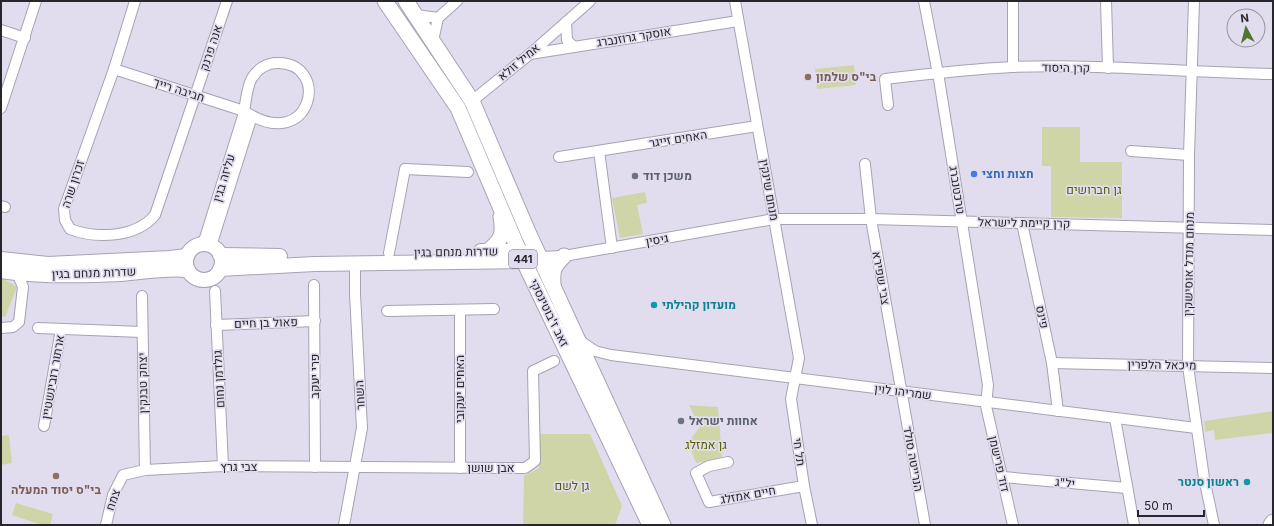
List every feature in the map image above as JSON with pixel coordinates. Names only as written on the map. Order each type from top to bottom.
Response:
[{"type":"main road","name":"זאב ז'בוטינסקי","points":[[385,1],[458,108],[522,256],[653,525]]},
{"type":"main road","name":"זאב ז'בוטינסקי","points":[[406,1],[472,101],[540,257],[589,362],[653,525]]},
{"type":"main road","points":[[488,251],[499,242],[503,230],[498,202]]},
{"type":"main road","points":[[553,286],[552,271],[555,265],[564,256]]},
{"type":"street","points":[[1,108],[36,1]]},
{"type":"street","points":[[114,69],[135,1]]},
{"type":"street","name":"אנה פרנק","points":[[195,95],[226,1]]},
{"type":"street","points":[[433,41],[438,18],[457,1]]},
{"type":"street","name":"אמיל זולא","points":[[472,101],[530,54],[590,1]]},
{"type":"street","name":"מנחם שינקין","points":[[735,1],[799,358],[795,379]]},
{"type":"street","name":"טרכטנברג","points":[[924,1],[938,72],[988,385],[986,403]]},
{"type":"street","points":[[1013,67],[1014,1]]},
{"type":"street","points":[[1106,1],[1108,68]]},
{"type":"street","name":"מנחם מנדל אוסישקין","points":[[1194,1],[1190,155],[1188,366],[1196,428],[1214,525]]},
{"type":"street","points":[[416,15],[438,18]]},
{"type":"street","name":"אוסקר גרוזנברג","points":[[530,54],[738,21]]},
{"type":"street","points":[[566,22],[567,40],[574,47]]},
{"type":"street","points":[[1,30],[25,38]]},
{"type":"street","name":"עליזה בגין","points":[[213,253],[248,113],[251,78],[258,70],[275,62],[294,66],[302,73],[309,88],[308,100],[304,109],[298,116],[290,121],[281,123],[268,122],[248,113]]},
{"type":"street","name":"קרן היסוד","points":[[888,105],[885,79],[938,72],[1013,67],[1108,68],[1273,74]]},
{"type":"street","name":"חביבה רייך","points":[[114,69],[248,113]]},
{"type":"street","name":"זכרון שרה","points":[[114,69],[64,209],[65,220],[70,229],[80,233],[101,235],[127,232],[148,223],[152,219],[155,215],[195,95]]},
{"type":"street","name":"האחים זייגר","points":[[559,157],[758,126]]},
{"type":"street","points":[[599,151],[612,248]]},
{"type":"street","points":[[1131,151],[1190,155]]},
{"type":"street","name":"צבי שפירא","points":[[865,164],[871,219],[902,392]]},
{"type":"street","points":[[389,253],[405,169],[468,172]]},
{"type":"street","name":"קרן קיימת לישראל","points":[[774,219],[871,219],[1273,230]]},
{"type":"street","name":"גיסין","points":[[540,257],[564,256],[774,219]]},
{"type":"street","name":"פינס","points":[[1022,223],[1052,363],[1058,411]]},
{"type":"street","points":[[193,248],[213,253],[215,275],[206,279],[195,278],[188,270],[186,261],[187,256],[193,248]]},
{"type":"street","name":"שדרות מנחם בגין","points":[[213,253],[389,253],[488,251],[540,257]]},
{"type":"street","name":"שדרות מנחם בגין","points":[[213,253],[355,264],[522,256]]},
{"type":"street","name":"שדרות מנחם בגין","points":[[1,259],[48,264],[187,256]]},
{"type":"street","name":"השחר","points":[[344,525],[362,428],[355,294],[355,264]]},
{"type":"street","name":"שדרות מנחם בגין","points":[[1,271],[33,275],[121,274],[172,269],[188,270]]},
{"type":"street","points":[[1,328],[13,327],[18,322],[23,287],[17,273]]},
{"type":"street","points":[[23,287],[33,275]]},
{"type":"street","name":"פרי יעקב","points":[[314,285],[315,467]]},
{"type":"street","name":"גולדמן נחום","points":[[215,291],[223,466]]},
{"type":"street","name":"יצחק טבנקין","points":[[142,296],[145,470]]},
{"type":"street","points":[[388,311],[494,309]]},
{"type":"street","name":"האחים יעקובי","points":[[460,310],[460,468]]},
{"type":"street","name":"פאול בן חיים","points":[[216,325],[315,321]]},
{"type":"street","points":[[38,328],[142,332]]},
{"type":"street","name":"ארתור רובינשטיין","points":[[44,426],[61,329]]},
{"type":"street","points":[[128,331],[135,334],[142,344]]},
{"type":"street","name":"שמריהו לוין","points":[[580,341],[595,351],[610,355],[1196,428]]},
{"type":"street","name":"שמריהו לוין","points":[[589,362],[610,355]]},
{"type":"street","name":"אבן שושן","points":[[356,466],[526,468],[535,461],[533,371],[554,362]]},
{"type":"street","points":[[580,377],[582,369],[589,362]]},
{"type":"street","name":"מיכאל הלפרין","points":[[1052,363],[1273,368]]},
{"type":"street","name":"תל חי","points":[[795,379],[791,399],[804,486],[812,525]]},
{"type":"street","name":"הנרייטה סולד","points":[[902,392],[925,525]]},
{"type":"street","name":"דוד פרישמן","points":[[986,403],[1013,525]]},
{"type":"street","points":[[1115,418],[1134,525]]},
{"type":"street","name":"חיים אמזלג","points":[[728,462],[709,466],[696,473],[709,502],[804,486]]},
{"type":"street","name":"צבי גרץ","points":[[123,475],[145,470],[223,466],[356,466]]},
{"type":"street","name":"צמח","points":[[106,525],[113,495],[123,475]]},
{"type":"street","name":"יל\"ג","points":[[1003,477],[1128,488]]},
{"type":"green space","points":[[854,65],[856,85],[817,89],[815,69]]},
{"type":"green space","name":"גן חברושים","points":[[1042,127],[1080,127],[1080,162],[1122,162],[1122,218],[1051,217],[1051,166],[1042,166]]},
{"type":"green space","points":[[645,192],[647,203],[637,205],[643,234],[620,238],[612,198]]},
{"type":"green space","points":[[1,277],[17,287],[5,317],[1,316]]},
{"type":"green space","name":"גן אמזלג","points":[[689,405],[718,407],[722,459],[696,463],[688,442],[700,427]]},
{"type":"green space","points":[[1273,411],[1273,433],[1215,440],[1214,430],[1205,432],[1204,421]]},
{"type":"green space","name":"גן לשם","points":[[539,434],[590,434],[622,506],[615,525],[523,525],[524,476],[539,468]]},
{"type":"green space","points":[[9,435],[12,463],[1,465],[1,436]]},
{"type":"green space","points":[[16,503],[53,514],[50,525],[42,525],[12,515]]},
{"type":"place","name":"בי\"ס שלמון","points":[[808,77]]},
{"type":"place","name":"חצות וחצי","points":[[974,174]]},
{"type":"place","name":"משכן דוד","points":[[635,176]]},
{"type":"place","name":"מועדון קהילתי","points":[[654,305]]},
{"type":"place","name":"אחוות ישראל","points":[[681,421]]},
{"type":"place","name":"בי\"ס יסוד המעלה","points":[[56,476]]},
{"type":"place","name":"ראשון סנטר","points":[[1247,482]]}]
